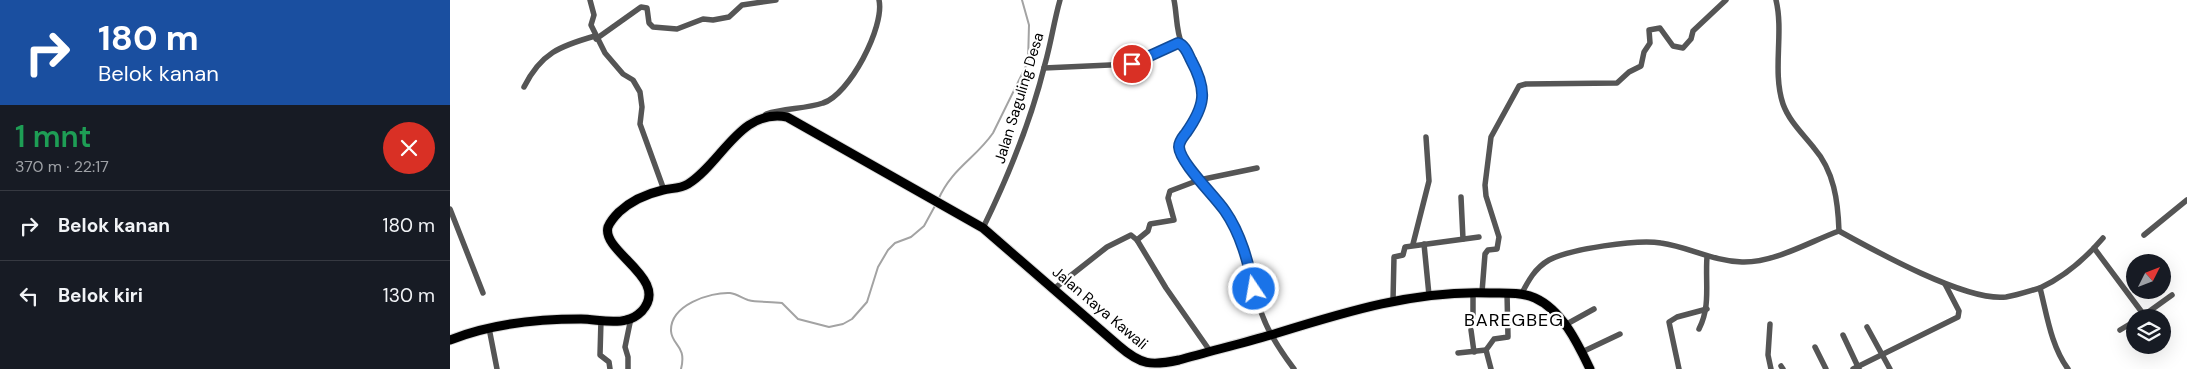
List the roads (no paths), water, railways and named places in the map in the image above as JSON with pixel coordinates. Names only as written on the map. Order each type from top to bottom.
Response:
[{"type":"highway","name":"Jalan Raya Kawali","points":[[756,120],[771,115],[787,117],[983,228],[1130,356],[1153,367],[1393,300],[1430,295],[1478,292],[1521,295],[1535,298],[1547,306],[1565,325],[1590,369]]},
{"type":"highway","points":[[450,340],[489,328],[567,320],[620,321],[631,318],[646,306],[648,288],[634,266],[610,240],[608,234],[609,225],[620,211],[636,199],[690,183],[756,120]]},
{"type":"street","points":[[590,0],[594,15],[591,25],[596,37],[617,68],[633,80],[640,92],[642,107],[640,124],[664,190]]},
{"type":"street","points":[[524,87],[544,57],[574,42],[596,37],[645,6],[649,23],[653,26],[677,29],[703,19],[713,20],[729,17],[742,5],[776,0]]},
{"type":"street","points":[[756,120],[774,111],[823,103],[838,93],[870,48],[880,12],[879,0]]},
{"type":"street","name":"Jalan Saguling Desa","points":[[983,228],[1008,176],[1044,68],[1060,0]]},
{"type":"street","points":[[1174,0],[1182,44],[1196,70],[1204,98],[1200,112],[1179,146],[1199,180],[1225,211],[1236,230],[1248,263],[1262,316],[1271,335],[1294,369]]},
{"type":"street","points":[[1473,317],[1485,254],[1488,250],[1497,249],[1500,241],[1486,196],[1491,137],[1519,86],[1526,84],[1618,83],[1629,72],[1641,66],[1644,52],[1650,43],[1649,30],[1660,28],[1673,46],[1683,48],[1691,39],[1692,32],[1726,0]]},
{"type":"street","points":[[1776,0],[1779,24],[1780,94],[1789,116],[1827,167],[1834,185],[1839,231]]},
{"type":"street","points":[[1044,68],[1132,64],[1178,43],[1182,44]]},
{"type":"street","points":[[1413,244],[1429,181],[1426,137]]},
{"type":"street","points":[[1138,240],[1148,231],[1150,224],[1174,220],[1168,198],[1170,191],[1199,180],[1257,168]]},
{"type":"street","points":[[1461,197],[1463,239]]},
{"type":"street","points":[[2144,235],[2187,200]]},
{"type":"street","points":[[450,209],[483,293]]},
{"type":"street","points":[[1521,295],[1538,268],[1566,254],[1651,241],[1690,250],[1707,257],[1743,262],[1758,260],[1839,231],[1969,293],[2006,297],[2040,288],[2069,271],[2103,238]]},
{"type":"street","points":[[1054,288],[1118,239],[1131,235],[1138,240],[1162,282],[1210,351]]},
{"type":"street","points":[[1393,300],[1394,257],[1403,256],[1404,248],[1413,244],[1480,237]]},
{"type":"street","points":[[1424,244],[1430,295]]},
{"type":"street","points":[[2094,248],[2137,309]]},
{"type":"street","points":[[1699,329],[1707,309],[1705,275],[1707,257]]},
{"type":"street","points":[[1843,335],[1857,368],[1959,315],[1960,311],[1945,283]]},
{"type":"street","points":[[2040,288],[2054,342],[2060,358],[2068,369]]},
{"type":"street","points":[[1458,353],[1486,350],[1494,339],[1508,337],[1507,293]]},
{"type":"street","points":[[2152,309],[2172,295]]},
{"type":"street","points":[[1565,325],[1594,309]]},
{"type":"street","points":[[1679,369],[1669,322],[1677,316],[1707,309]]},
{"type":"street","points":[[628,369],[628,357],[625,347],[631,318]]},
{"type":"street","points":[[601,320],[600,355],[609,362],[610,369]]},
{"type":"street","points":[[1770,324],[1768,355],[1771,369]]},
{"type":"street","points":[[2120,330],[2126,326]]},
{"type":"street","points":[[1868,327],[1890,369]]},
{"type":"street","points":[[489,328],[497,369]]},
{"type":"street","points":[[1471,330],[1474,352]]},
{"type":"street","points":[[1582,352],[1620,334]]},
{"type":"street","points":[[1815,347],[1826,369]]},
{"type":"street","points":[[1486,350],[1491,369]]},
{"type":"waterway","points":[[938,200],[950,180],[993,133],[1028,62],[1029,25],[1022,0]]},
{"type":"waterway","points":[[681,369],[682,355],[672,336],[672,322],[684,307],[712,295],[730,293],[752,301],[782,303],[798,319],[829,327],[843,324],[852,319],[867,302],[878,267],[888,250],[895,243],[911,237],[924,226],[936,204]]},
{"type":"district","name":"BAREGBEG","points":[[1514,320]]}]
